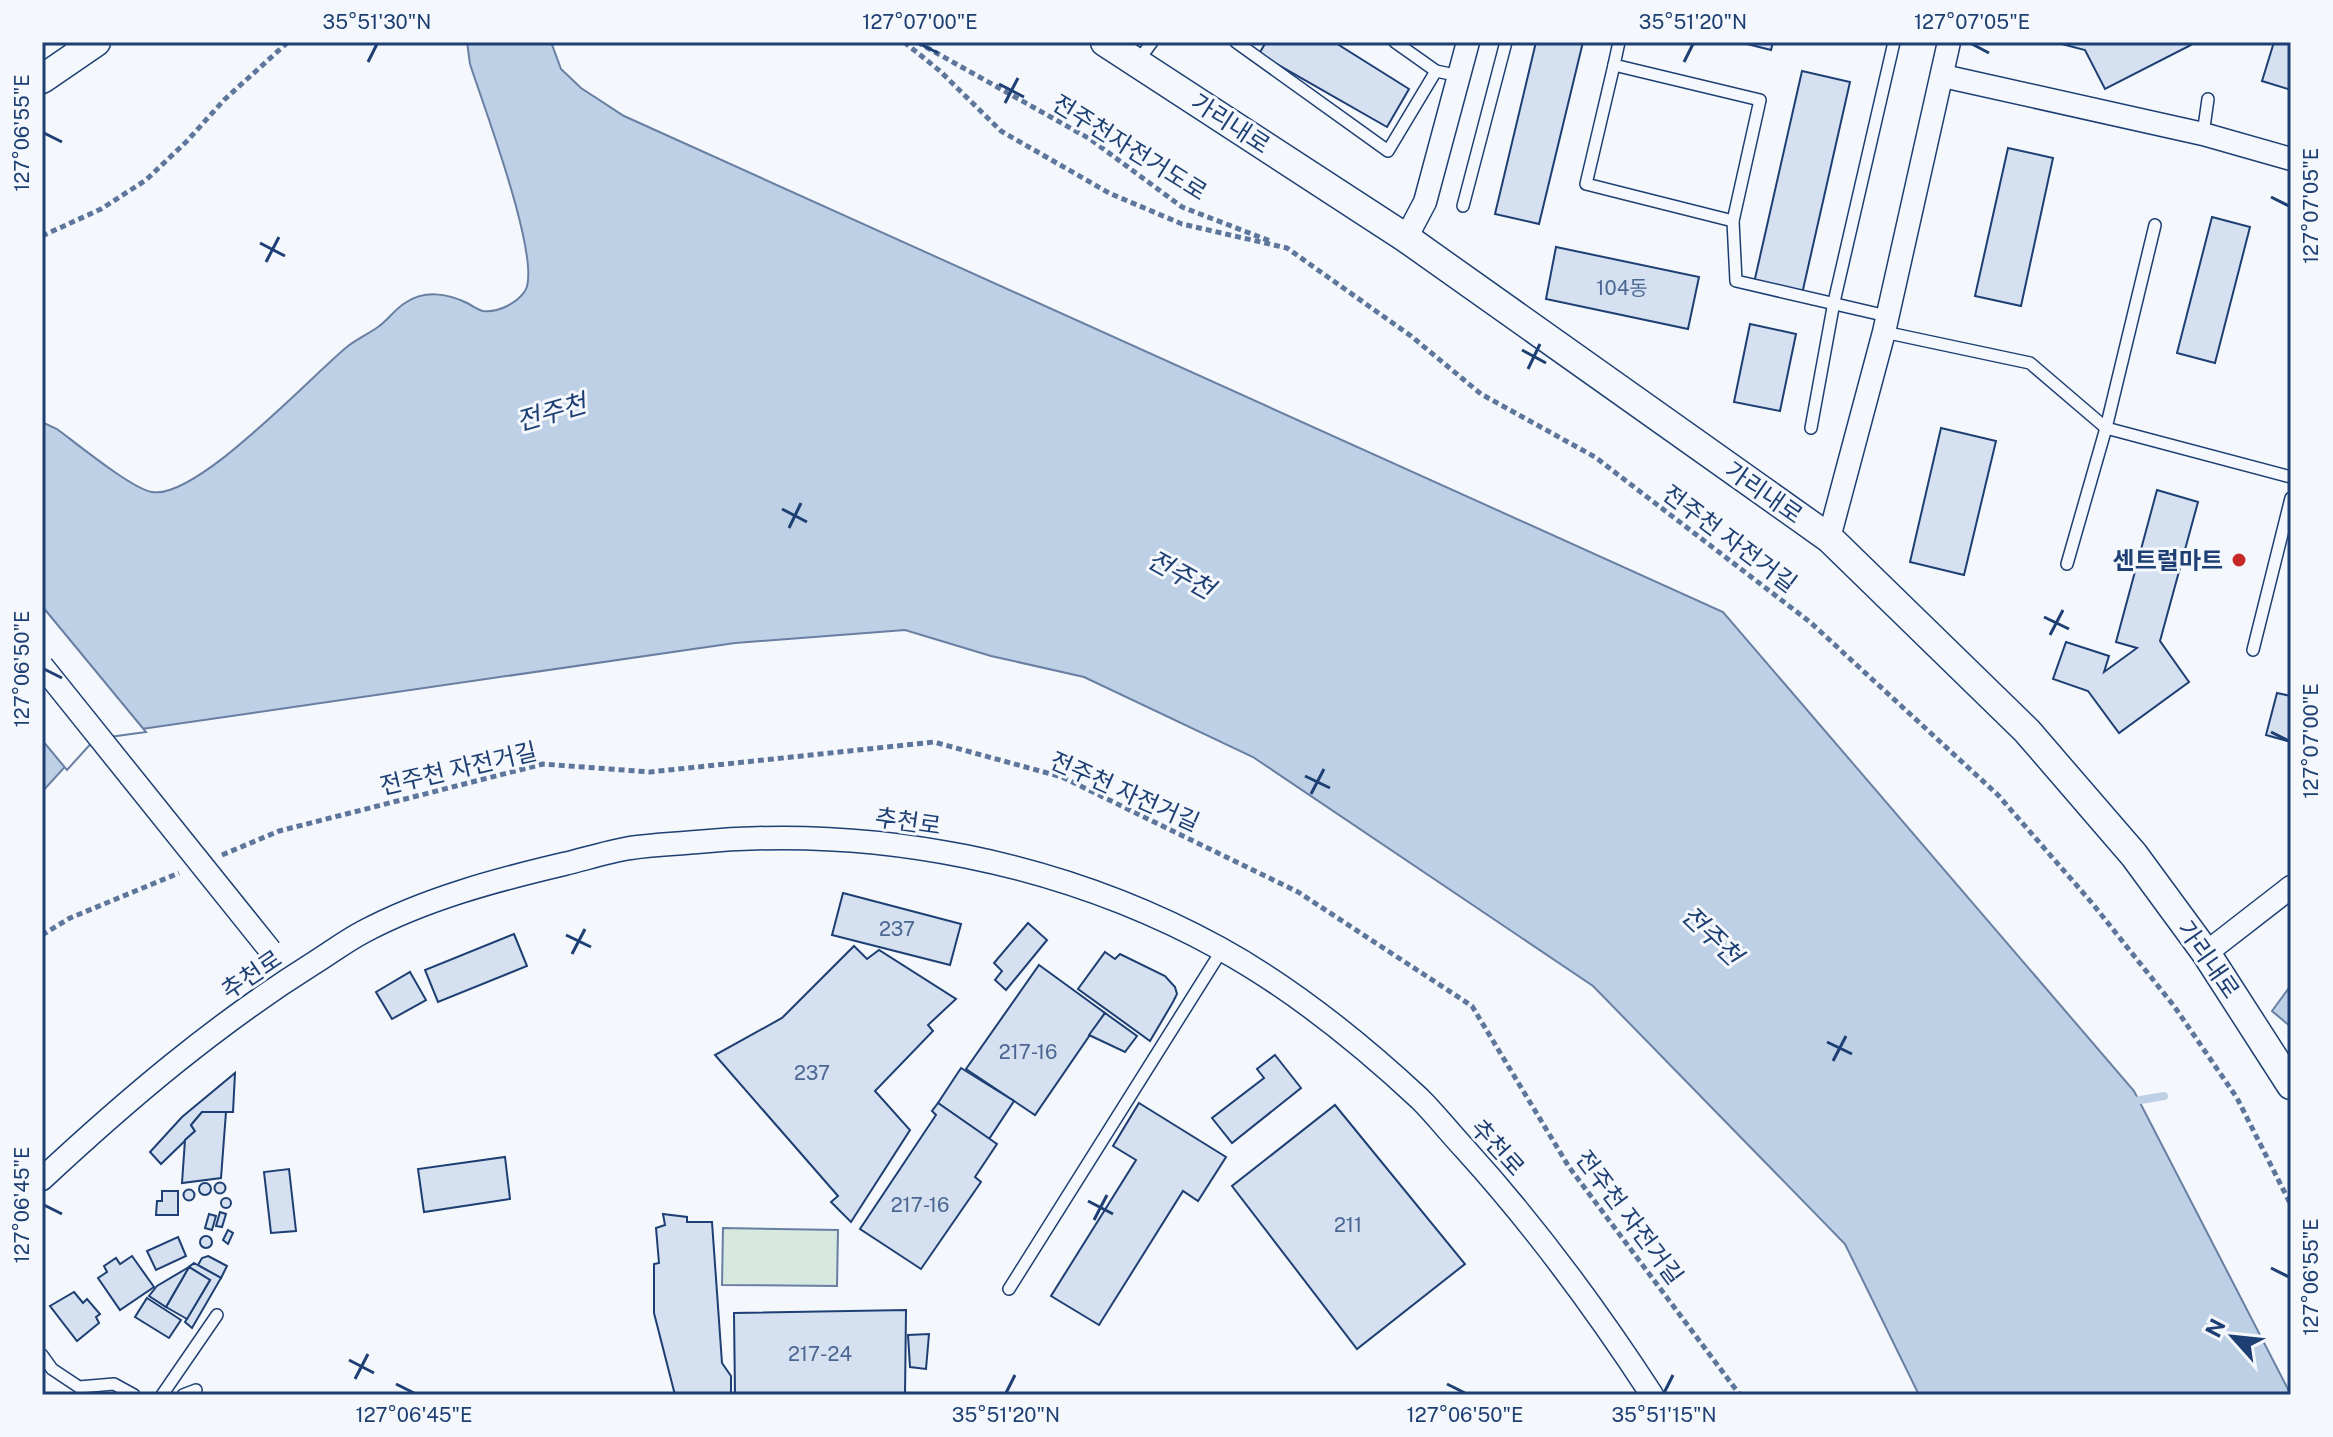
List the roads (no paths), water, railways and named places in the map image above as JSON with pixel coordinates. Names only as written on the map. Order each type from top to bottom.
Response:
[{"type":"street","points":[[42,79],[96,42]]},
{"type":"street","name":"가리내로","points":[[1105,42],[1145,52],[1829,538],[2027,731],[2134,855],[2206,953],[2291,1085]]},
{"type":"street","points":[[1406,238],[1425,202],[1468,42]]},
{"type":"street","points":[[1829,538],[1885,324],[1949,42]]},
{"type":"street","points":[[1943,76],[2203,134],[2291,159]]},
{"type":"street","points":[[42,666],[270,950],[287,980]]},
{"type":"street","name":"추천로","points":[[42,1179],[116,1110],[207,1035],[364,931],[444,898],[524,873],[627,848],[728,839],[829,838],[884,842],[1017,869],[1102,896],[1165,921],[1222,950],[1321,1015],[1421,1100],[1506,1194],[1571,1279],[1652,1395]]},
{"type":"street","points":[[2206,953],[2291,887]]},
{"type":"lane","points":[[1236,42],[1388,151],[1436,71]]},
{"type":"lane","points":[[1395,42],[1436,71],[1460,76]]},
{"type":"lane","points":[[1463,206],[1506,42]]},
{"type":"lane","points":[[1619,42],[1586,184],[1733,221]]},
{"type":"lane","points":[[1811,428],[1834,302],[1894,42]]},
{"type":"lane","points":[[1614,65],[1760,100],[1733,221],[1736,281],[1834,302],[1885,324],[2030,363],[2106,428],[2291,477]]},
{"type":"lane","points":[[2203,134],[2208,99]]},
{"type":"lane","points":[[2067,564],[2106,428],[2155,225]]},
{"type":"lane","points":[[2253,650],[2291,498]]},
{"type":"lane","points":[[1009,1289],[1222,950]]},
{"type":"lane","points":[[162,1395],[217,1315]]},
{"type":"lane","points":[[42,1355],[52,1369],[79,1387],[114,1384],[134,1395]]},
{"type":"lane","points":[[183,1395],[196,1390]]},
{"type":"water","name":"전주천","points":[[467,42],[551,42],[561,69],[581,88],[624,116],[1723,612],[2134,1091],[2291,1395],[1919,1395],[1845,1244],[1593,986],[1253,757],[1084,677],[991,656],[905,630],[735,643],[93,736],[42,792],[42,422],[57,429],[143,489],[152,492],[172,489],[224,457],[348,346],[378,327],[401,305],[420,296],[444,295],[489,311],[501,309],[517,299],[525,291],[528,274],[526,249],[509,181],[470,64]]},
{"type":"water","points":[[2291,985],[2291,1027],[2272,1011]]},
{"type":"waterway","points":[[2129,1102],[2164,1096]]},
{"type":"place","name":"센트럴마트","points":[[2239,560]]}]
